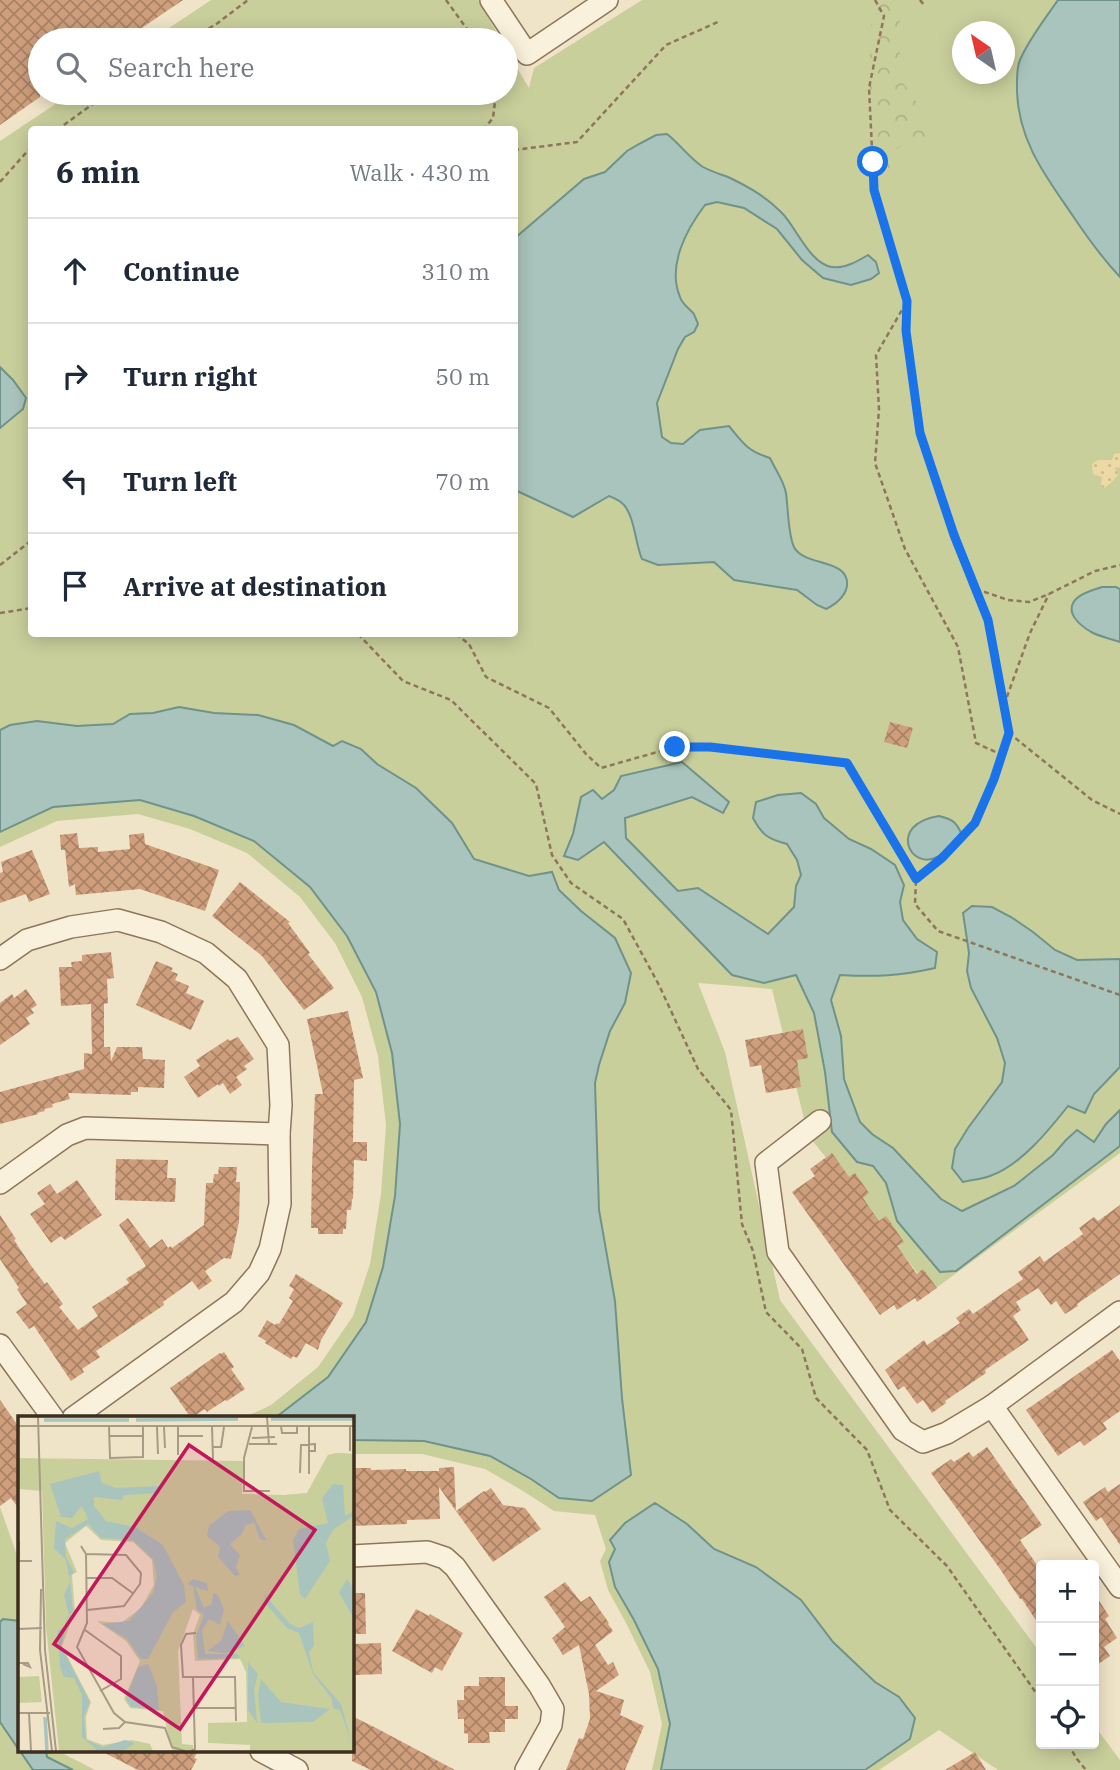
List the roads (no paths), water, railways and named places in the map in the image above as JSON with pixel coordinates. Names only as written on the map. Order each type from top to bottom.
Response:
[{"type":"street","points":[[491,0],[510,28]]},
{"type":"street","points":[[518,40],[527,54],[607,0]]},
{"type":"street","points":[[0,959],[27,940],[71,926],[118,920],[161,932],[206,953],[237,979],[278,1045],[281,1105],[280,1203],[270,1249],[260,1273],[234,1302],[76,1416]]},
{"type":"street","points":[[820,1121],[766,1163],[778,1252],[903,1430],[923,1443],[947,1433],[992,1406],[1120,1312]]},
{"type":"street","points":[[0,1183],[67,1135],[85,1129],[279,1134]]},
{"type":"street","points":[[0,1345],[53,1416]]},
{"type":"street","points":[[992,1406],[1119,1583]]},
{"type":"street","points":[[354,1556],[427,1552],[445,1558],[455,1567],[539,1685],[553,1709],[551,1725],[526,1770]]},
{"type":"street","points":[[263,1752],[297,1770]]},
{"type":"water","points":[[1058,0],[1120,0],[1120,277],[1092,243],[1046,176],[1023,129],[1017,92],[1017,71],[1024,52]]},
{"type":"water","points":[[667,134],[703,167],[756,192],[782,213],[810,252],[824,264],[841,267],[868,255],[876,262],[879,273],[871,279],[851,285],[823,278],[802,260],[777,229],[744,208],[717,202],[705,205],[698,215],[685,237],[677,261],[680,297],[694,314],[698,324],[678,349],[657,403],[662,437],[671,443],[683,444],[700,430],[729,426],[742,442],[770,458],[785,489],[794,547],[807,558],[834,567],[846,577],[844,594],[826,609],[797,590],[734,580],[714,562],[658,565],[642,559],[628,510],[621,502],[609,496],[573,517],[518,491],[518,235],[584,179],[605,172],[627,151],[656,135]]},
{"type":"water","points":[[0,367],[26,398],[23,409],[0,428]]},
{"type":"water","points":[[1102,587],[1120,589],[1120,642],[1093,633],[1079,623],[1073,614],[1076,599]]},
{"type":"water","points":[[179,707],[214,713],[258,715],[294,725],[333,746],[342,741],[361,749],[377,764],[416,788],[452,823],[474,859],[529,876],[552,872],[559,890],[615,938],[631,973],[625,1003],[610,1031],[595,1083],[599,1210],[615,1301],[631,1475],[592,1501],[559,1498],[490,1456],[424,1441],[354,1440],[354,1416],[278,1416],[328,1377],[366,1322],[383,1267],[395,1196],[400,1124],[392,1053],[376,992],[347,936],[310,887],[254,841],[194,816],[140,800],[53,807],[0,832],[0,730],[10,725],[37,721],[77,726],[113,724],[130,714],[153,713]]},
{"type":"water","points":[[682,762],[729,802],[723,813],[692,797],[625,818],[626,838],[678,891],[698,888],[768,934],[794,907],[796,886],[801,875],[797,860],[787,844],[766,836],[753,818],[756,802],[778,795],[801,793],[816,804],[824,818],[849,839],[871,849],[895,865],[904,885],[900,902],[903,920],[917,939],[937,952],[935,968],[888,975],[840,975],[831,1000],[841,1036],[844,1079],[860,1122],[893,1148],[941,1199],[962,1211],[1014,1186],[1053,1155],[1077,1130],[1094,1142],[1120,1110],[1120,1146],[956,1271],[940,1272],[897,1221],[886,1183],[873,1166],[857,1162],[832,1132],[814,1013],[796,975],[764,983],[732,975],[604,842],[578,860],[564,856],[573,834],[581,797],[593,790],[602,799],[614,790],[621,776]]},
{"type":"water","points":[[939,816],[953,821],[961,833],[937,857],[927,860],[919,858],[908,845],[908,836],[913,828],[923,821]]},
{"type":"water","points":[[972,906],[992,907],[1033,932],[1055,950],[1077,960],[1120,959],[1120,1067],[1094,1094],[1085,1113],[1068,1106],[1033,1146],[1012,1164],[990,1176],[963,1182],[952,1168],[955,1149],[1002,1082],[1005,1063],[997,1038],[971,988],[967,971],[969,953],[963,913]]},
{"type":"water","points":[[655,1503],[687,1524],[714,1549],[756,1567],[801,1600],[833,1642],[875,1682],[899,1697],[915,1718],[910,1739],[865,1770],[661,1770],[670,1724],[658,1669],[615,1587],[609,1562],[615,1549],[610,1540],[625,1523]]},
{"type":"water","points":[[3,1619],[18,1621],[18,1749],[0,1722],[0,1622]]},
{"type":"water","points":[[21,1752],[46,1752],[47,1757],[73,1770],[33,1770]]}]
